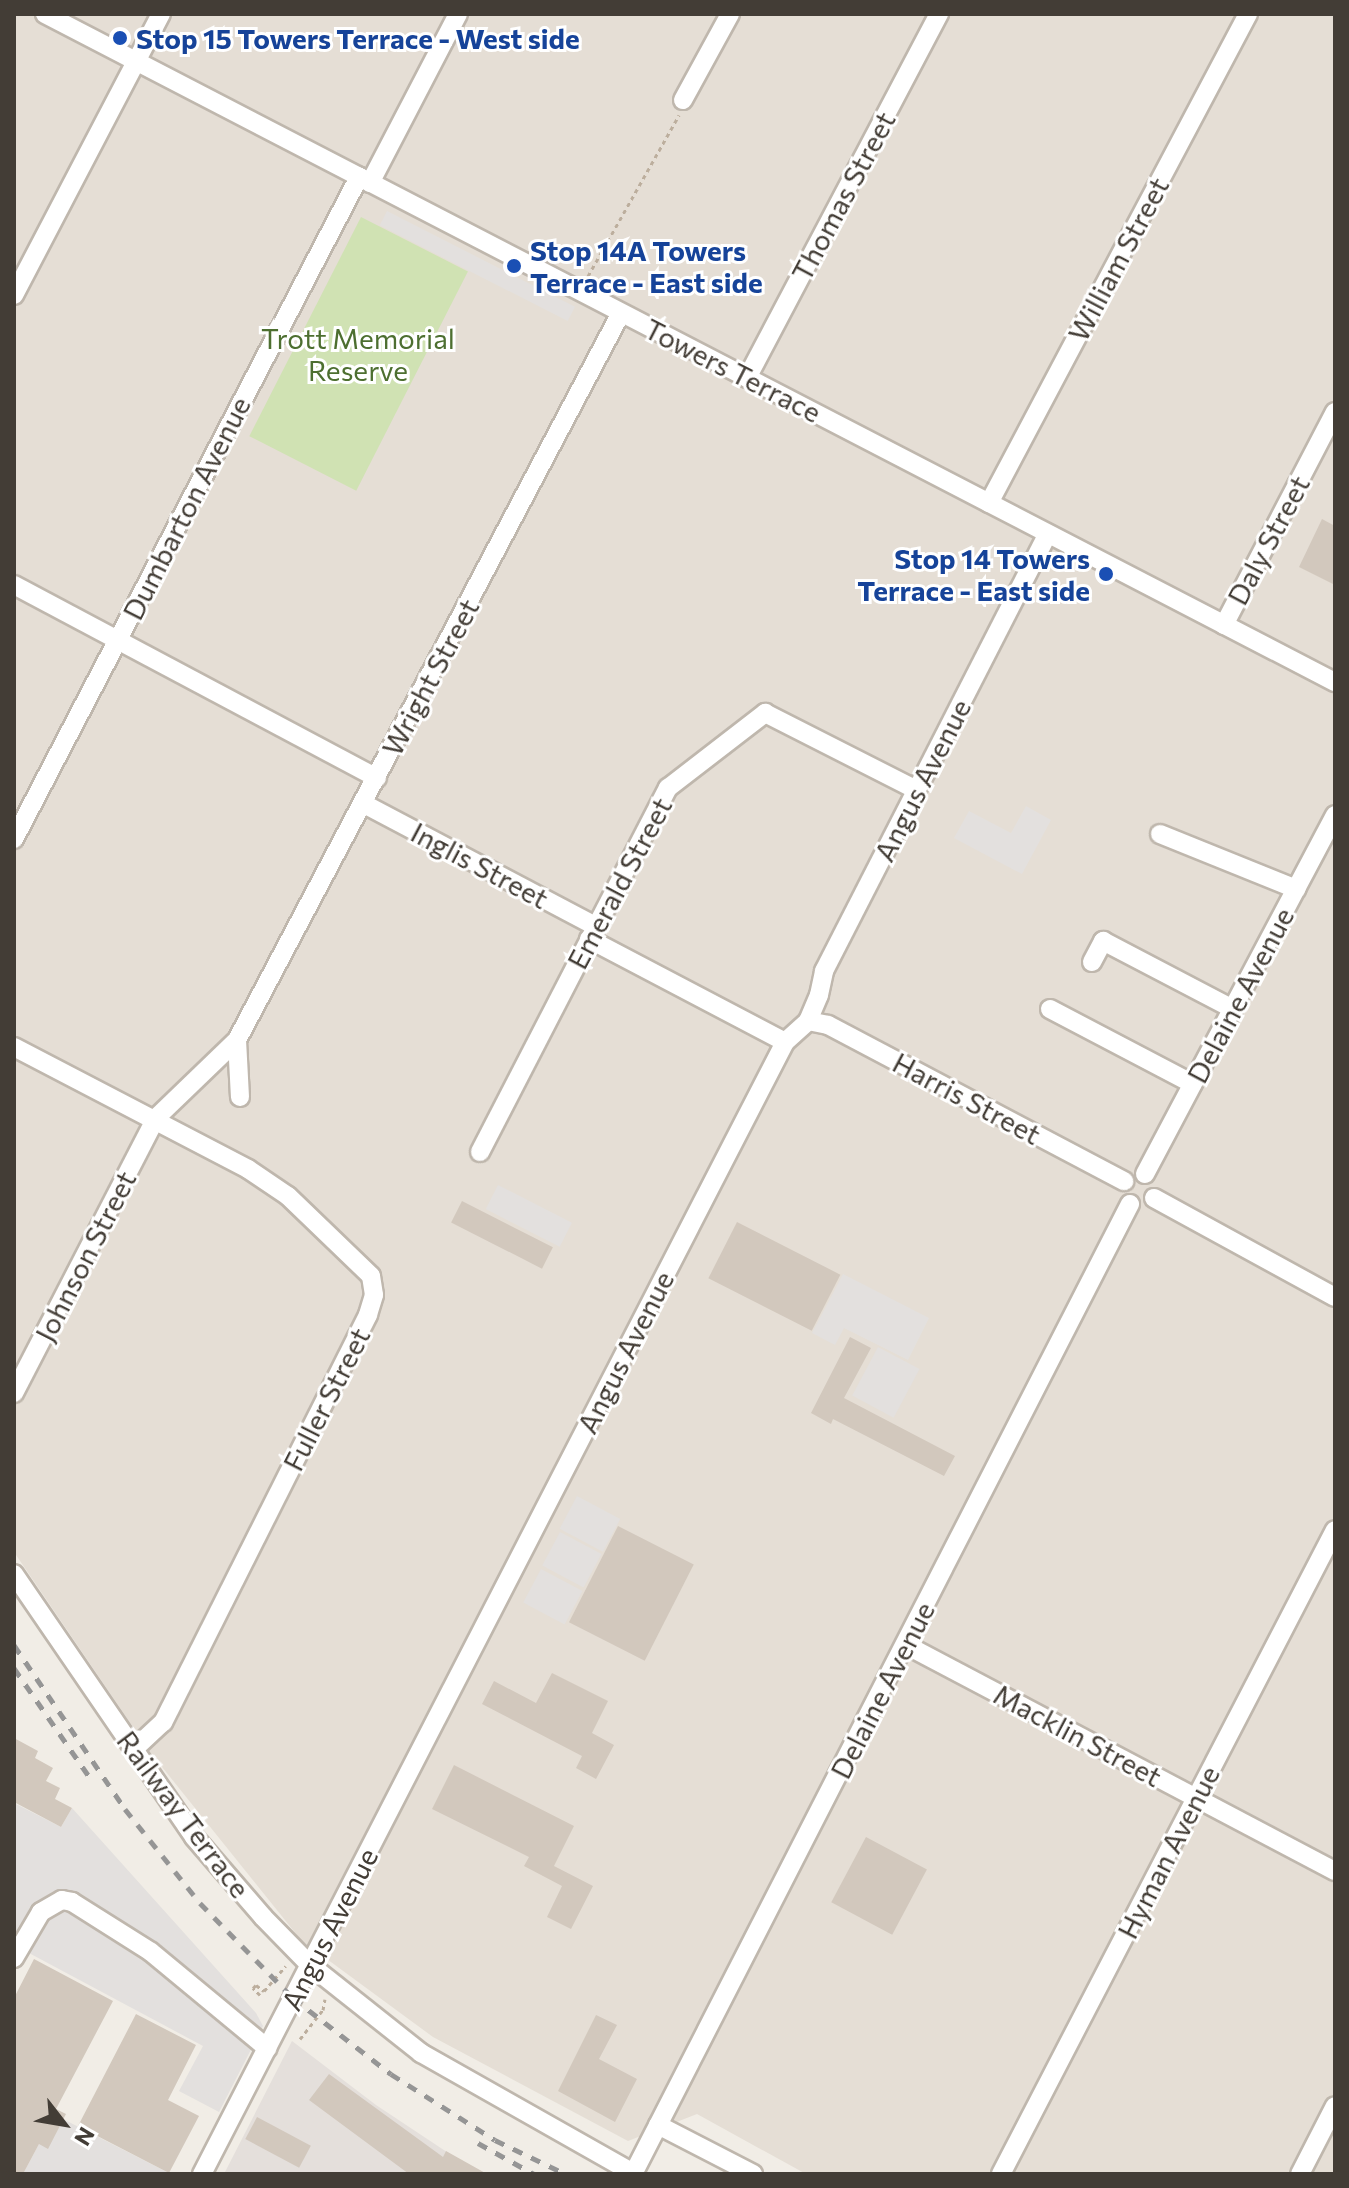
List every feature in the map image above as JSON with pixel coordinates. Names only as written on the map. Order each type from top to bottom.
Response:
[{"type":"street","name":"Towers Terrace","points":[[45,14],[1335,682]]},
{"type":"street","points":[[14,295],[161,14]]},
{"type":"street","name":"Dumbarton Avenue","points":[[14,839],[364,180],[458,14]]},
{"type":"street","points":[[683,100],[730,14]]},
{"type":"street","name":"Thomas Street","points":[[747,378],[939,14]]},
{"type":"street","name":"William Street","points":[[989,503],[1248,14]]},
{"type":"street","name":"Wright Street","points":[[156,1118],[237,1040],[621,313]]},
{"type":"street","name":"Daly Street","points":[[1224,625],[1335,412]]},
{"type":"street","name":"Angus Avenue","points":[[202,2174],[785,1042],[808,1021],[819,995],[824,971],[1048,534]]},
{"type":"street","points":[[14,585],[377,778]]},
{"type":"street","name":"Emerald Street","points":[[480,1152],[668,788],[765,713],[917,790]]},
{"type":"street","name":"Inglis Street","points":[[364,804],[785,1042]]},
{"type":"street","name":"Delaine Avenue","points":[[1145,1174],[1335,815]]},
{"type":"street","points":[[1160,834],[1296,889]]},
{"type":"street","points":[[1092,962],[1103,941],[1233,1009]]},
{"type":"street","points":[[1050,1009],[1193,1084]]},
{"type":"street","name":"Harris Street","points":[[808,1021],[828,1025],[1124,1181]]},
{"type":"street","points":[[237,1040],[240,1097]]},
{"type":"street","name":"Fuller Street","points":[[14,1047],[156,1118],[248,1169],[288,1196],[371,1276],[374,1295],[368,1315],[163,1722],[133,1750]]},
{"type":"street","name":"Johnson Street","points":[[14,1393],[156,1118]]},
{"type":"street","points":[[1133,1173],[1145,1174],[1154,1181],[1154,1198],[1145,1206],[1130,1204],[1122,1192],[1124,1181],[1133,1173]]},
{"type":"street","points":[[1154,1198],[1335,1297]]},
{"type":"street","name":"Delaine Avenue","points":[[633,2174],[1130,1204]]},
{"type":"street","name":"Hyman Avenue","points":[[1001,2174],[1335,1530]]},
{"type":"street","name":"Railway Terrace","points":[[14,1574],[194,1837],[263,1917],[310,1965],[421,2053],[633,2174]]},
{"type":"street","name":"Macklin Street","points":[[906,1645],[1335,1871]]},
{"type":"street","points":[[14,1958],[41,1912],[62,1900],[72,1902],[151,1952],[267,2048]]},
{"type":"street","points":[[1300,2174],[1335,2106]]},
{"type":"street","points":[[658,2125],[753,2174]]},
{"type":"path","points":[[580,292],[627,202],[679,115],[683,100]]},
{"type":"path","points":[[260,1995],[253,1988],[256,1985],[264,1991],[289,1963]]},
{"type":"path","points":[[300,2039],[323,2010],[325,1995]]},
{"type":"shaded area","points":[[14,14],[1335,14],[1335,2174],[806,2174],[697,2114],[628,2141],[433,2037],[301,1940],[150,1752],[14,1552]]},
{"type":"shaded area","points":[[387,211],[575,307],[568,321],[380,225]]},
{"type":"shaded area","points":[[1026,806],[1051,820],[1022,874],[954,838],[969,811],[1011,833]]},
{"type":"shaded area","points":[[498,1185],[572,1223],[560,1247],[486,1209]]},
{"type":"shaded area","points":[[843,1274],[929,1318],[908,1360],[844,1328],[835,1345],[812,1333]]},
{"type":"shaded area","points":[[878,1347],[919,1369],[894,1418],[852,1396]]},
{"type":"shaded area","points":[[577,1496],[620,1519],[603,1552],[560,1529]]},
{"type":"shaded area","points":[[560,1532],[601,1554],[584,1588],[542,1566]]},
{"type":"shaded area","points":[[541,1569],[582,1591],[565,1625],[523,1603]]},
{"type":"shaded area","points":[[16,1804],[61,1827],[72,1808],[256,2013],[263,2026],[219,2112],[179,2091],[203,2046],[14,1945]]},
{"type":"shaded area","points":[[292,2041],[376,2105],[480,2174],[224,2174]]},
{"type":"shaded area","points":[[63,2119],[169,2173],[23,2174],[39,2144]]},
{"type":"green space","name":"Trott Memorial Reserve","points":[[361,217],[468,271],[356,491],[249,436]]},
{"type":"building","points":[[1322,519],[1335,526],[1335,585],[1299,567]]},
{"type":"building","points":[[462,1201],[553,1247],[542,1269],[451,1222]]},
{"type":"building","points":[[737,1222],[840,1275],[812,1331],[708,1278]]},
{"type":"building","points":[[850,1337],[871,1348],[844,1398],[955,1456],[944,1476],[833,1419],[831,1424],[811,1413]]},
{"type":"building","points":[[618,1526],[694,1565],[645,1661],[569,1622]]},
{"type":"building","points":[[552,1673],[608,1701],[592,1733],[614,1745],[596,1779],[576,1768],[582,1756],[482,1704],[494,1681],[536,1703]]},
{"type":"building","points":[[14,1738],[38,1751],[35,1758],[53,1768],[46,1781],[60,1788],[55,1799],[72,1808],[61,1827],[14,1802]]},
{"type":"building","points":[[454,1765],[574,1826],[554,1866],[593,1886],[571,1929],[547,1917],[562,1886],[524,1866],[529,1857],[432,1809]]},
{"type":"building","points":[[866,1837],[927,1869],[892,1935],[831,1902]]},
{"type":"building","points":[[34,1959],[113,2001],[56,2109],[66,2114],[48,2149],[39,2144],[23,2174],[14,2174],[14,1998]]},
{"type":"building","points":[[136,2014],[196,2045],[168,2100],[199,2116],[169,2173],[78,2126]]},
{"type":"building","points":[[596,2015],[617,2025],[599,2059],[637,2079],[615,2122],[558,2091]]},
{"type":"building","points":[[329,2074],[443,2157],[446,2151],[487,2174],[409,2174],[309,2100]]},
{"type":"building","points":[[257,2117],[311,2146],[299,2168],[245,2139]]},
{"type":"railway","points":[[14,1645],[125,1809],[200,1903],[293,1998],[391,2074],[495,2140],[566,2174]]},
{"type":"railway","points":[[14,1668],[91,1779]]},
{"type":"railway","points":[[478,2143],[534,2174]]},
{"type":"place","name":"Stop 15 Towers Terrace - West side","points":[[120,38]]},
{"type":"place","name":"Stop 14A Towers Terrace - East side","points":[[514,266]]},
{"type":"place","name":"Stop 14 Towers Terrace - East side","points":[[1106,574]]}]
